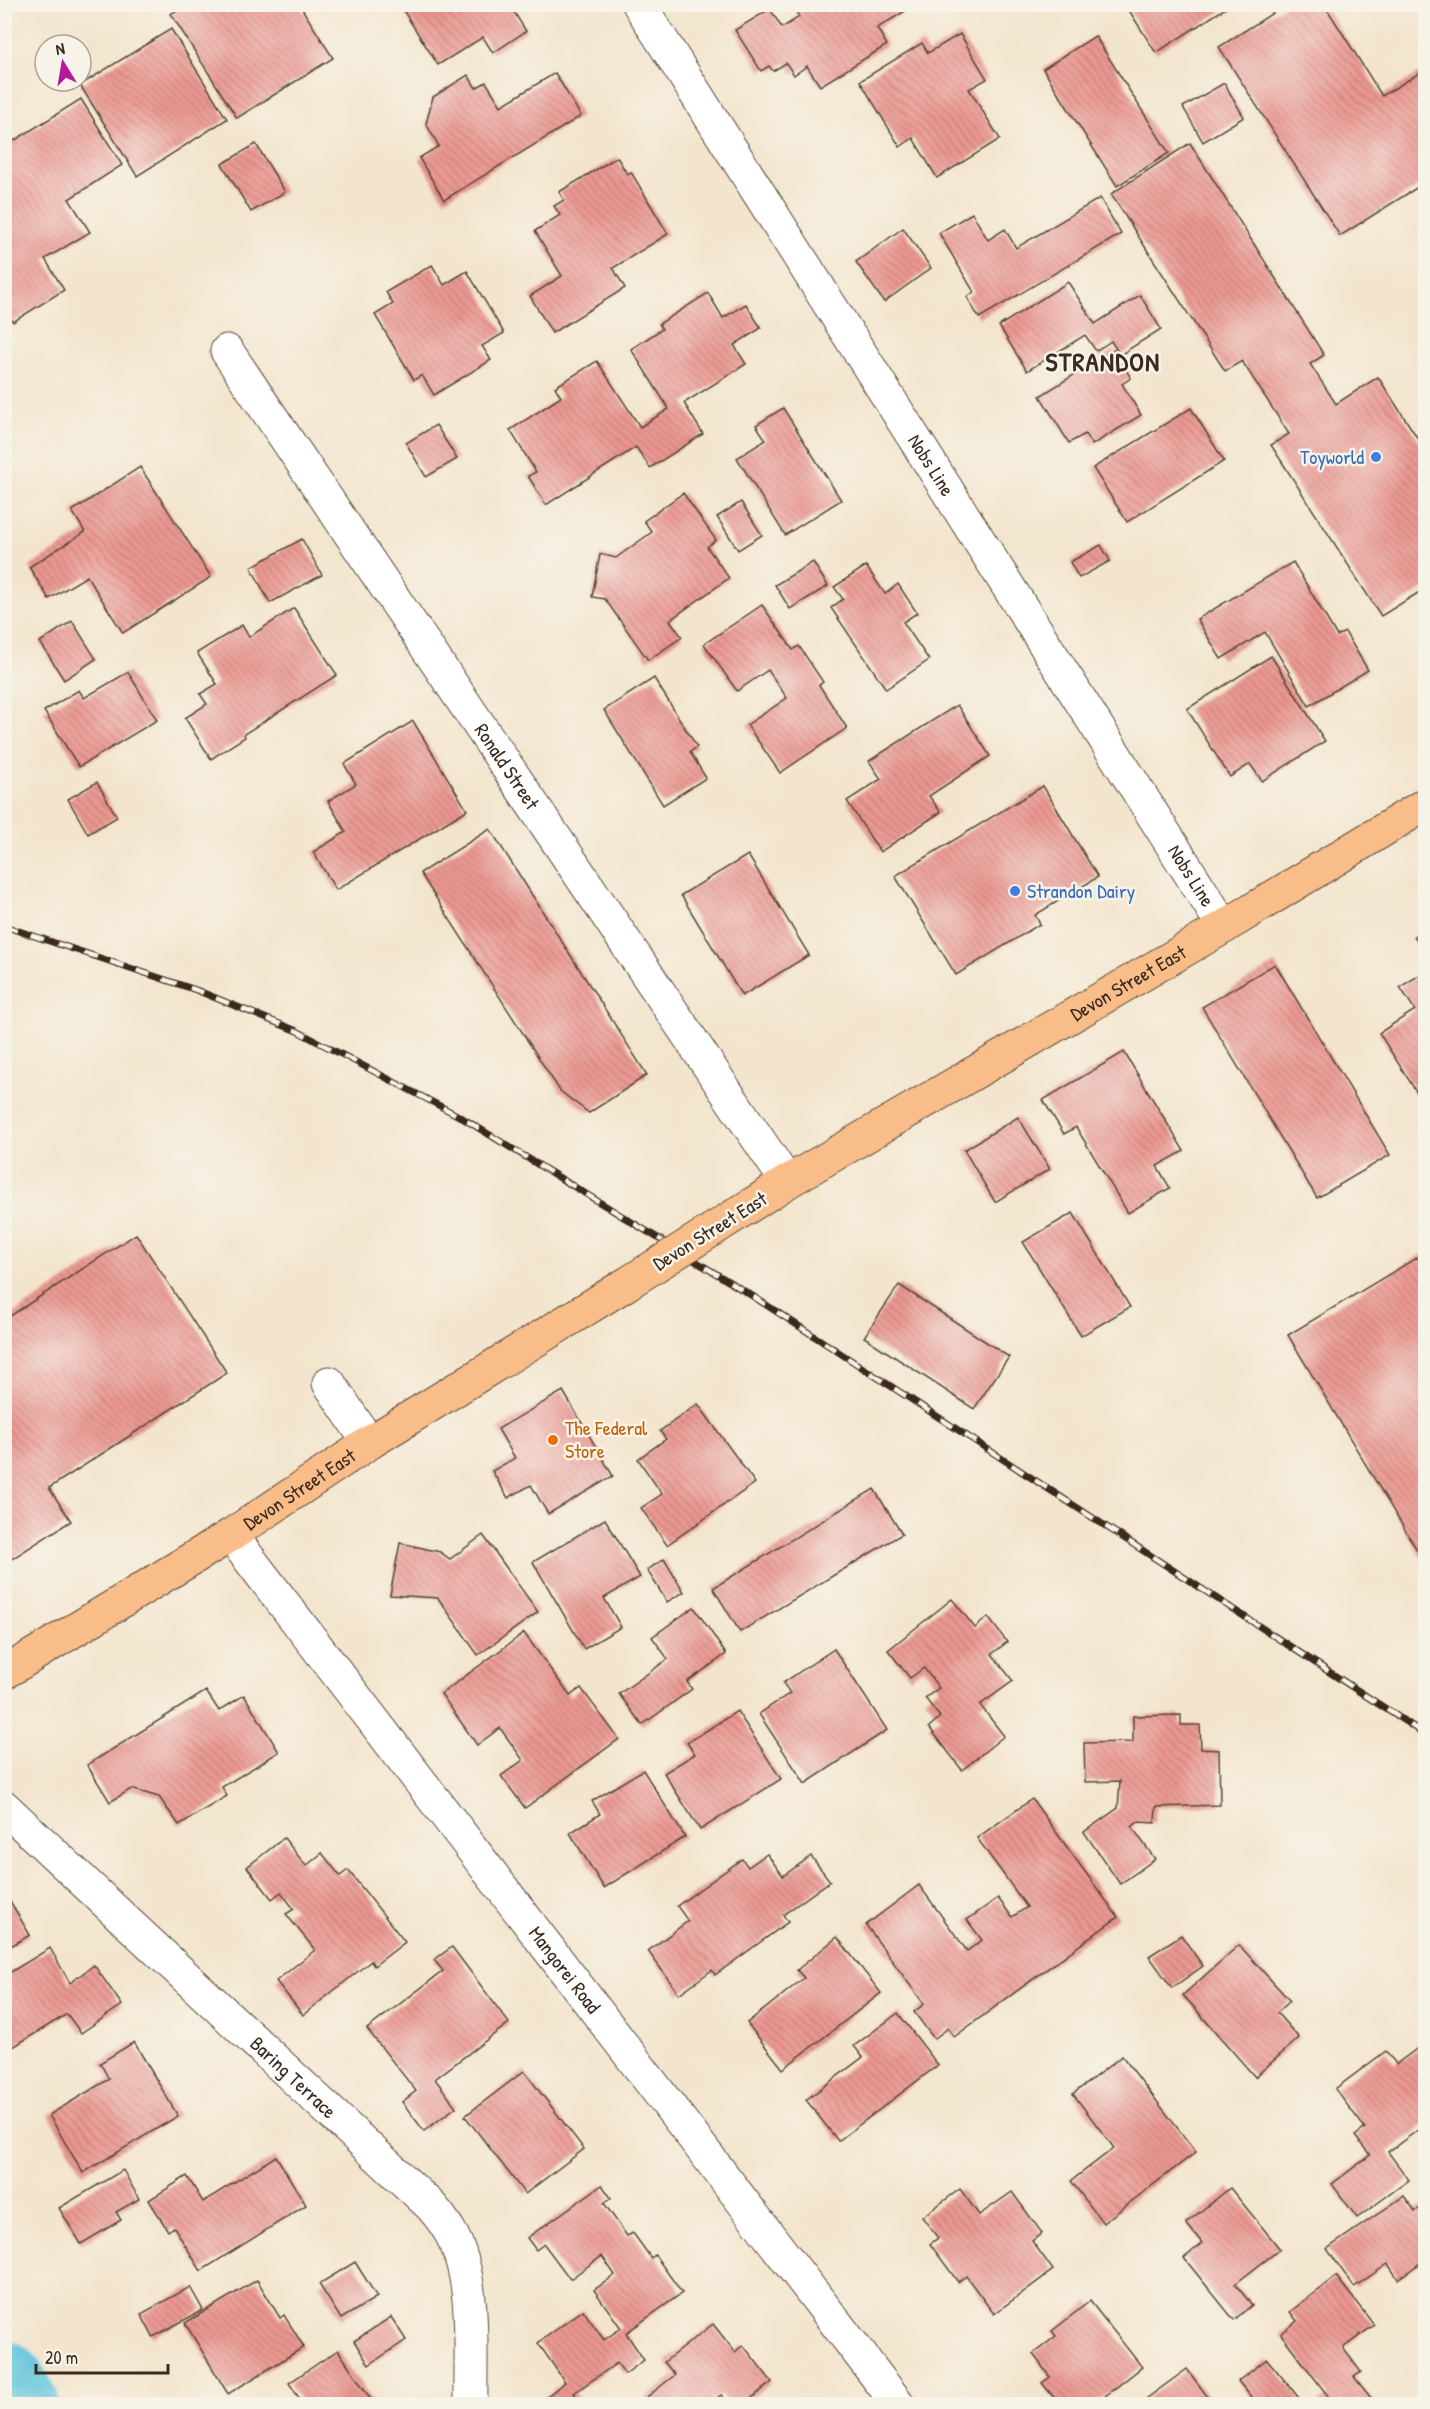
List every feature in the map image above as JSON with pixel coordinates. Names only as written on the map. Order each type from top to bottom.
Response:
[{"type":"main road","name":"Devon Street East","points":[[4,1672],[231,1535],[369,1443],[787,1182],[1224,927],[1425,804]]},
{"type":"street","name":"Nobs Line","points":[[639,4],[1224,927]]},
{"type":"street","name":"Ronald Street","points":[[227,351],[787,1182]]},
{"type":"street","points":[[329,1383],[369,1443]]},
{"type":"street","name":"Mangorei Road","points":[[231,1535],[898,2404]]},
{"type":"street","name":"Baring Terrace","points":[[4,1807],[431,2205],[451,2233],[463,2264],[469,2304],[471,2404]]},
{"type":"building","points":[[186,4],[299,4],[333,58],[237,118],[171,14]]},
{"type":"building","points":[[399,4],[509,4],[526,31],[493,53],[483,37],[438,65]]},
{"type":"building","points":[[792,4],[903,4],[907,10],[877,28],[887,45],[820,86],[807,66],[794,75],[786,63],[773,71],[769,66],[761,71],[735,30],[770,9],[782,28],[799,17]]},
{"type":"building","points":[[1143,4],[1232,4],[1156,53],[1130,12]]},
{"type":"building","points":[[1287,4],[1324,4],[1382,96],[1426,69],[1426,182],[1340,236],[1219,47]]},
{"type":"building","points":[[171,29],[227,119],[137,176],[85,93],[93,93],[93,77]]},
{"type":"building","points":[[960,34],[987,79],[969,89],[1000,139],[937,178],[913,138],[900,147],[860,81],[922,43],[928,53]]},
{"type":"building","points":[[1095,36],[1169,153],[1117,186],[1043,69]]},
{"type":"building","points":[[555,73],[581,116],[444,200],[419,158],[439,146],[426,124],[433,97],[468,75],[476,88],[486,82],[501,106]]},
{"type":"building","points":[[1224,83],[1244,117],[1203,142],[1183,107]]},
{"type":"building","points":[[81,99],[122,165],[69,199],[90,232],[45,259],[64,290],[13,322],[4,307],[4,191],[9,188],[4,180],[4,147]]},
{"type":"building","points":[[1190,143],[1324,355],[1310,364],[1336,404],[1378,377],[1426,451],[1426,588],[1381,616],[1271,445],[1289,434],[1242,361],[1225,371],[1111,194]]},
{"type":"building","points":[[256,144],[285,192],[251,212],[222,164]]},
{"type":"building","points":[[617,157],[627,174],[631,172],[668,234],[613,268],[625,288],[552,333],[530,296],[562,276],[535,231],[560,215],[554,206],[564,200],[559,192]]},
{"type":"building","points":[[1100,198],[1121,234],[979,318],[967,297],[974,292],[939,233],[972,213],[988,240],[1005,229],[1016,248]]},
{"type":"building","points":[[903,228],[931,268],[884,302],[856,262]]},
{"type":"building","points":[[432,265],[444,285],[467,271],[504,333],[482,346],[491,360],[434,395],[422,375],[414,380],[375,315],[393,304],[386,292]]},
{"type":"building","points":[[1068,282],[1095,324],[1140,295],[1161,329],[1120,355],[1111,341],[1096,351],[1085,335],[1027,371],[999,326]]},
{"type":"building","points":[[708,293],[723,318],[746,304],[761,328],[734,345],[746,364],[684,403],[703,434],[650,468],[636,447],[546,505],[528,476],[536,472],[510,430],[561,397],[555,387],[597,361],[640,427],[669,409],[631,349],[662,329],[659,324]]},
{"type":"building","points":[[1114,350],[1131,378],[1122,384],[1141,415],[1092,445],[1085,434],[1069,443],[1040,396]]},
{"type":"building","points":[[783,408],[841,500],[785,535],[737,458],[766,440],[756,425]]},
{"type":"building","points":[[1191,408],[1224,461],[1127,522],[1093,468]]},
{"type":"building","points":[[436,425],[457,459],[426,477],[406,443]]},
{"type":"building","points":[[140,467],[211,577],[123,633],[87,576],[49,599],[29,567],[85,532],[72,511]]},
{"type":"building","points":[[683,493],[716,540],[707,547],[729,578],[670,620],[682,637],[648,660],[605,599],[592,597],[600,554],[616,558],[652,532],[644,521]]},
{"type":"building","points":[[741,502],[762,535],[738,550],[717,517]]},
{"type":"building","points":[[302,539],[322,575],[270,603],[251,567]]},
{"type":"building","points":[[1101,545],[1110,561],[1079,578],[1070,562]]},
{"type":"building","points":[[813,562],[828,586],[790,609],[775,585]]},
{"type":"building","points":[[1293,562],[1337,636],[1345,632],[1368,670],[1309,706],[1265,632],[1221,659],[1197,619]]},
{"type":"building","points":[[866,566],[885,594],[898,584],[917,613],[903,622],[929,660],[886,689],[831,608],[843,599],[834,587]]},
{"type":"building","points":[[762,605],[793,650],[799,646],[823,682],[819,685],[847,728],[780,773],[747,725],[787,698],[768,670],[737,691],[704,644]]},
{"type":"building","points":[[294,608],[337,675],[244,734],[245,737],[211,759],[185,718],[207,704],[200,694],[217,684],[197,653],[242,625],[249,637]]},
{"type":"building","points":[[72,621],[96,659],[64,680],[40,642]]},
{"type":"building","points":[[1271,656],[1325,741],[1262,781],[1250,764],[1230,777],[1187,709]]},
{"type":"building","points":[[128,672],[157,720],[79,767],[44,711],[79,690],[84,698]]},
{"type":"building","points":[[654,678],[697,747],[690,752],[706,778],[663,805],[604,710]]},
{"type":"building","points":[[957,705],[990,756],[929,796],[941,812],[880,852],[847,801],[881,779],[869,761]]},
{"type":"building","points":[[413,721],[467,810],[336,890],[313,852],[346,832],[328,801],[356,784],[344,764]]},
{"type":"building","points":[[97,782],[117,817],[88,834],[68,799]]},
{"type":"building","points":[[1043,786],[1098,877],[1035,915],[1040,924],[956,975],[895,876]]},
{"type":"building","points":[[490,829],[647,1075],[589,1113],[560,1091],[420,873]]},
{"type":"building","points":[[748,855],[809,955],[742,996],[681,895]]},
{"type":"building","points":[[1426,928],[1426,953],[1414,936]]},
{"type":"building","points":[[1275,964],[1390,1155],[1317,1198],[1202,1007]]},
{"type":"building","points":[[1426,971],[1426,1107],[1379,1033],[1415,1010],[1400,987]]},
{"type":"building","points":[[1124,1052],[1184,1151],[1157,1166],[1170,1188],[1128,1213],[1076,1127],[1064,1134],[1043,1100]]},
{"type":"building","points":[[1018,1117],[1050,1169],[995,1202],[964,1150]]},
{"type":"building","points":[[1073,1213],[1130,1307],[1081,1336],[1023,1242]]},
{"type":"building","points":[[136,1234],[227,1373],[49,1488],[71,1521],[4,1564],[4,1320]]},
{"type":"building","points":[[1426,1252],[1426,1565],[1288,1335]]},
{"type":"building","points":[[899,1285],[1009,1357],[974,1409],[864,1337]]},
{"type":"building","points":[[563,1391],[613,1476],[548,1514],[531,1485],[508,1498],[492,1471],[515,1458],[498,1429]]},
{"type":"building","points":[[698,1404],[755,1483],[667,1545],[641,1508],[662,1494],[638,1459],[666,1439],[660,1431]]},
{"type":"building","points":[[874,1489],[902,1534],[740,1632],[713,1588]]},
{"type":"building","points":[[605,1519],[640,1577],[604,1598],[621,1627],[584,1649],[533,1562]]},
{"type":"building","points":[[483,1535],[538,1612],[478,1655],[438,1598],[390,1595],[400,1543],[440,1552],[450,1559]]},
{"type":"building","points":[[664,1559],[684,1592],[667,1602],[647,1570]]},
{"type":"building","points":[[952,1599],[975,1628],[988,1617],[1007,1642],[992,1654],[1013,1681],[980,1705],[1004,1736],[962,1770],[929,1727],[940,1717],[925,1698],[939,1688],[924,1668],[910,1678],[888,1650]]},
{"type":"building","points":[[694,1607],[726,1654],[687,1682],[692,1689],[642,1725],[619,1694],[668,1659],[652,1637]]},
{"type":"building","points":[[524,1633],[570,1696],[581,1688],[619,1739],[525,1808],[501,1776],[523,1760],[500,1728],[477,1745],[441,1694]]},
{"type":"building","points":[[834,1649],[887,1730],[805,1784],[759,1714],[790,1693],[783,1683]]},
{"type":"building","points":[[206,1691],[219,1711],[244,1695],[279,1752],[222,1787],[227,1796],[179,1825],[159,1797],[131,1789],[110,1802],[87,1765]]},
{"type":"building","points":[[737,1711],[781,1779],[700,1830],[664,1773],[695,1754],[687,1743]]},
{"type":"building","points":[[1181,1715],[1181,1725],[1200,1725],[1201,1749],[1219,1750],[1220,1805],[1156,1807],[1155,1823],[1138,1822],[1132,1827],[1155,1859],[1120,1884],[1084,1832],[1118,1808],[1120,1781],[1085,1782],[1084,1743],[1133,1742],[1133,1716]]},
{"type":"building","points":[[643,1770],[685,1837],[604,1888],[570,1833],[600,1814],[592,1801]]},
{"type":"building","points":[[1032,1799],[1118,1917],[954,2037],[948,2028],[934,2039],[914,2012],[924,2004],[866,1925],[919,1885],[967,1951],[982,1940],[967,1920],[998,1898],[1012,1917],[1027,1907],[977,1838]]},
{"type":"building","points":[[284,1838],[306,1866],[322,1853],[340,1876],[348,1870],[405,1942],[374,1966],[371,1961],[303,2015],[276,1981],[315,1950],[286,1914],[294,1909],[281,1892],[272,1899],[247,1867]]},
{"type":"building","points":[[767,1854],[783,1876],[811,1856],[830,1881],[783,1915],[788,1922],[715,1975],[712,1970],[679,1994],[648,1951],[688,1921],[677,1906],[742,1859],[748,1867]]},
{"type":"building","points":[[4,1891],[30,1935],[4,1950]]},
{"type":"building","points":[[1181,1935],[1203,1966],[1172,1988],[1149,1956]]},
{"type":"building","points":[[837,1937],[881,1993],[783,2069],[747,2023],[804,1978],[797,1970]]},
{"type":"building","points":[[1239,1945],[1290,2001],[1277,2013],[1299,2038],[1255,2077],[1183,1995]]},
{"type":"building","points":[[452,1947],[509,2023],[435,2079],[456,2107],[424,2131],[402,2102],[416,2091],[367,2029],[443,1971],[434,1960]]},
{"type":"building","points":[[50,1948],[70,1983],[94,1965],[122,2005],[81,2033],[67,2014],[8,2050],[12,2055],[4,2059],[4,1976]]},
{"type":"building","points":[[898,2013],[938,2065],[838,2141],[806,2100],[863,2057],[854,2046]]},
{"type":"building","points":[[134,2042],[178,2116],[83,2173],[49,2115],[109,2079],[100,2063]]},
{"type":"building","points":[[1426,2042],[1426,2124],[1388,2152],[1409,2180],[1357,2218],[1332,2184],[1370,2155],[1355,2136],[1365,2128],[1335,2089],[1386,2051],[1396,2064]]},
{"type":"building","points":[[1122,2056],[1196,2152],[1103,2223],[1071,2181],[1114,2148],[1073,2094]]},
{"type":"building","points":[[524,2071],[584,2149],[525,2194],[465,2116]]},
{"type":"building","points":[[276,2156],[306,2205],[201,2271],[174,2227],[168,2231],[149,2200],[187,2176],[203,2202]]},
{"type":"building","points":[[123,2170],[139,2199],[116,2212],[121,2220],[81,2244],[59,2208]]},
{"type":"building","points":[[602,2185],[611,2198],[604,2203],[627,2236],[633,2233],[651,2258],[655,2255],[682,2293],[626,2333],[644,2360],[625,2374],[617,2363],[574,2393],[583,2404],[537,2404],[565,2382],[538,2343],[583,2310],[604,2340],[621,2328],[594,2290],[615,2275],[602,2256],[570,2279],[544,2244],[536,2250],[527,2238]]},
{"type":"building","points":[[1230,2188],[1280,2249],[1235,2284],[1252,2305],[1234,2320],[1184,2258],[1202,2243],[1186,2223]]},
{"type":"building","points":[[960,2189],[979,2215],[1012,2192],[1042,2233],[1032,2241],[1053,2270],[994,2314],[966,2276],[958,2282],[930,2244],[938,2238],[922,2217]]},
{"type":"building","points":[[1404,2196],[1415,2211],[1426,2204],[1426,2273],[1419,2264],[1398,2279],[1388,2264],[1354,2287],[1327,2249]]},
{"type":"building","points":[[355,2262],[377,2297],[341,2319],[319,2284]]},
{"type":"building","points":[[1336,2276],[1374,2325],[1343,2348],[1361,2372],[1354,2377],[1376,2404],[1317,2404],[1328,2396],[1281,2334],[1297,2321],[1290,2312]]},
{"type":"building","points":[[257,2280],[280,2318],[284,2315],[304,2347],[228,2394],[185,2323]]},
{"type":"building","points":[[190,2287],[203,2310],[153,2337],[141,2314]]},
{"type":"building","points":[[1090,2301],[1142,2367],[1095,2404],[1059,2404],[1042,2383],[1050,2377],[1033,2354],[1056,2336],[1052,2331]]},
{"type":"building","points":[[391,2317],[406,2340],[369,2365],[354,2341]]},
{"type":"building","points":[[713,2324],[735,2352],[743,2345],[772,2382],[744,2404],[729,2404],[721,2395],[709,2404],[638,2404],[675,2375],[664,2362]]},
{"type":"building","points":[[338,2350],[374,2404],[317,2404],[315,2401],[303,2404],[289,2383]]},
{"type":"building","points":[[1267,2359],[1304,2404],[1257,2404],[1238,2381]]},
{"type":"building","points":[[1187,2369],[1213,2404],[1139,2404]]},
{"type":"waterway","points":[[4,2380],[19,2404]]},
{"type":"railway","points":[[4,926],[196,990],[297,1031],[459,1116],[754,1297],[1426,1735]]},
{"type":"place","name":"Toyworld","points":[[1376,457]]},
{"type":"place","name":"Strandon Dairy","points":[[1015,891]]},
{"type":"place","name":"The Federal Store","points":[[553,1440]]},
{"type":"district","name":"STRANDON","points":[[1103,362]]}]
